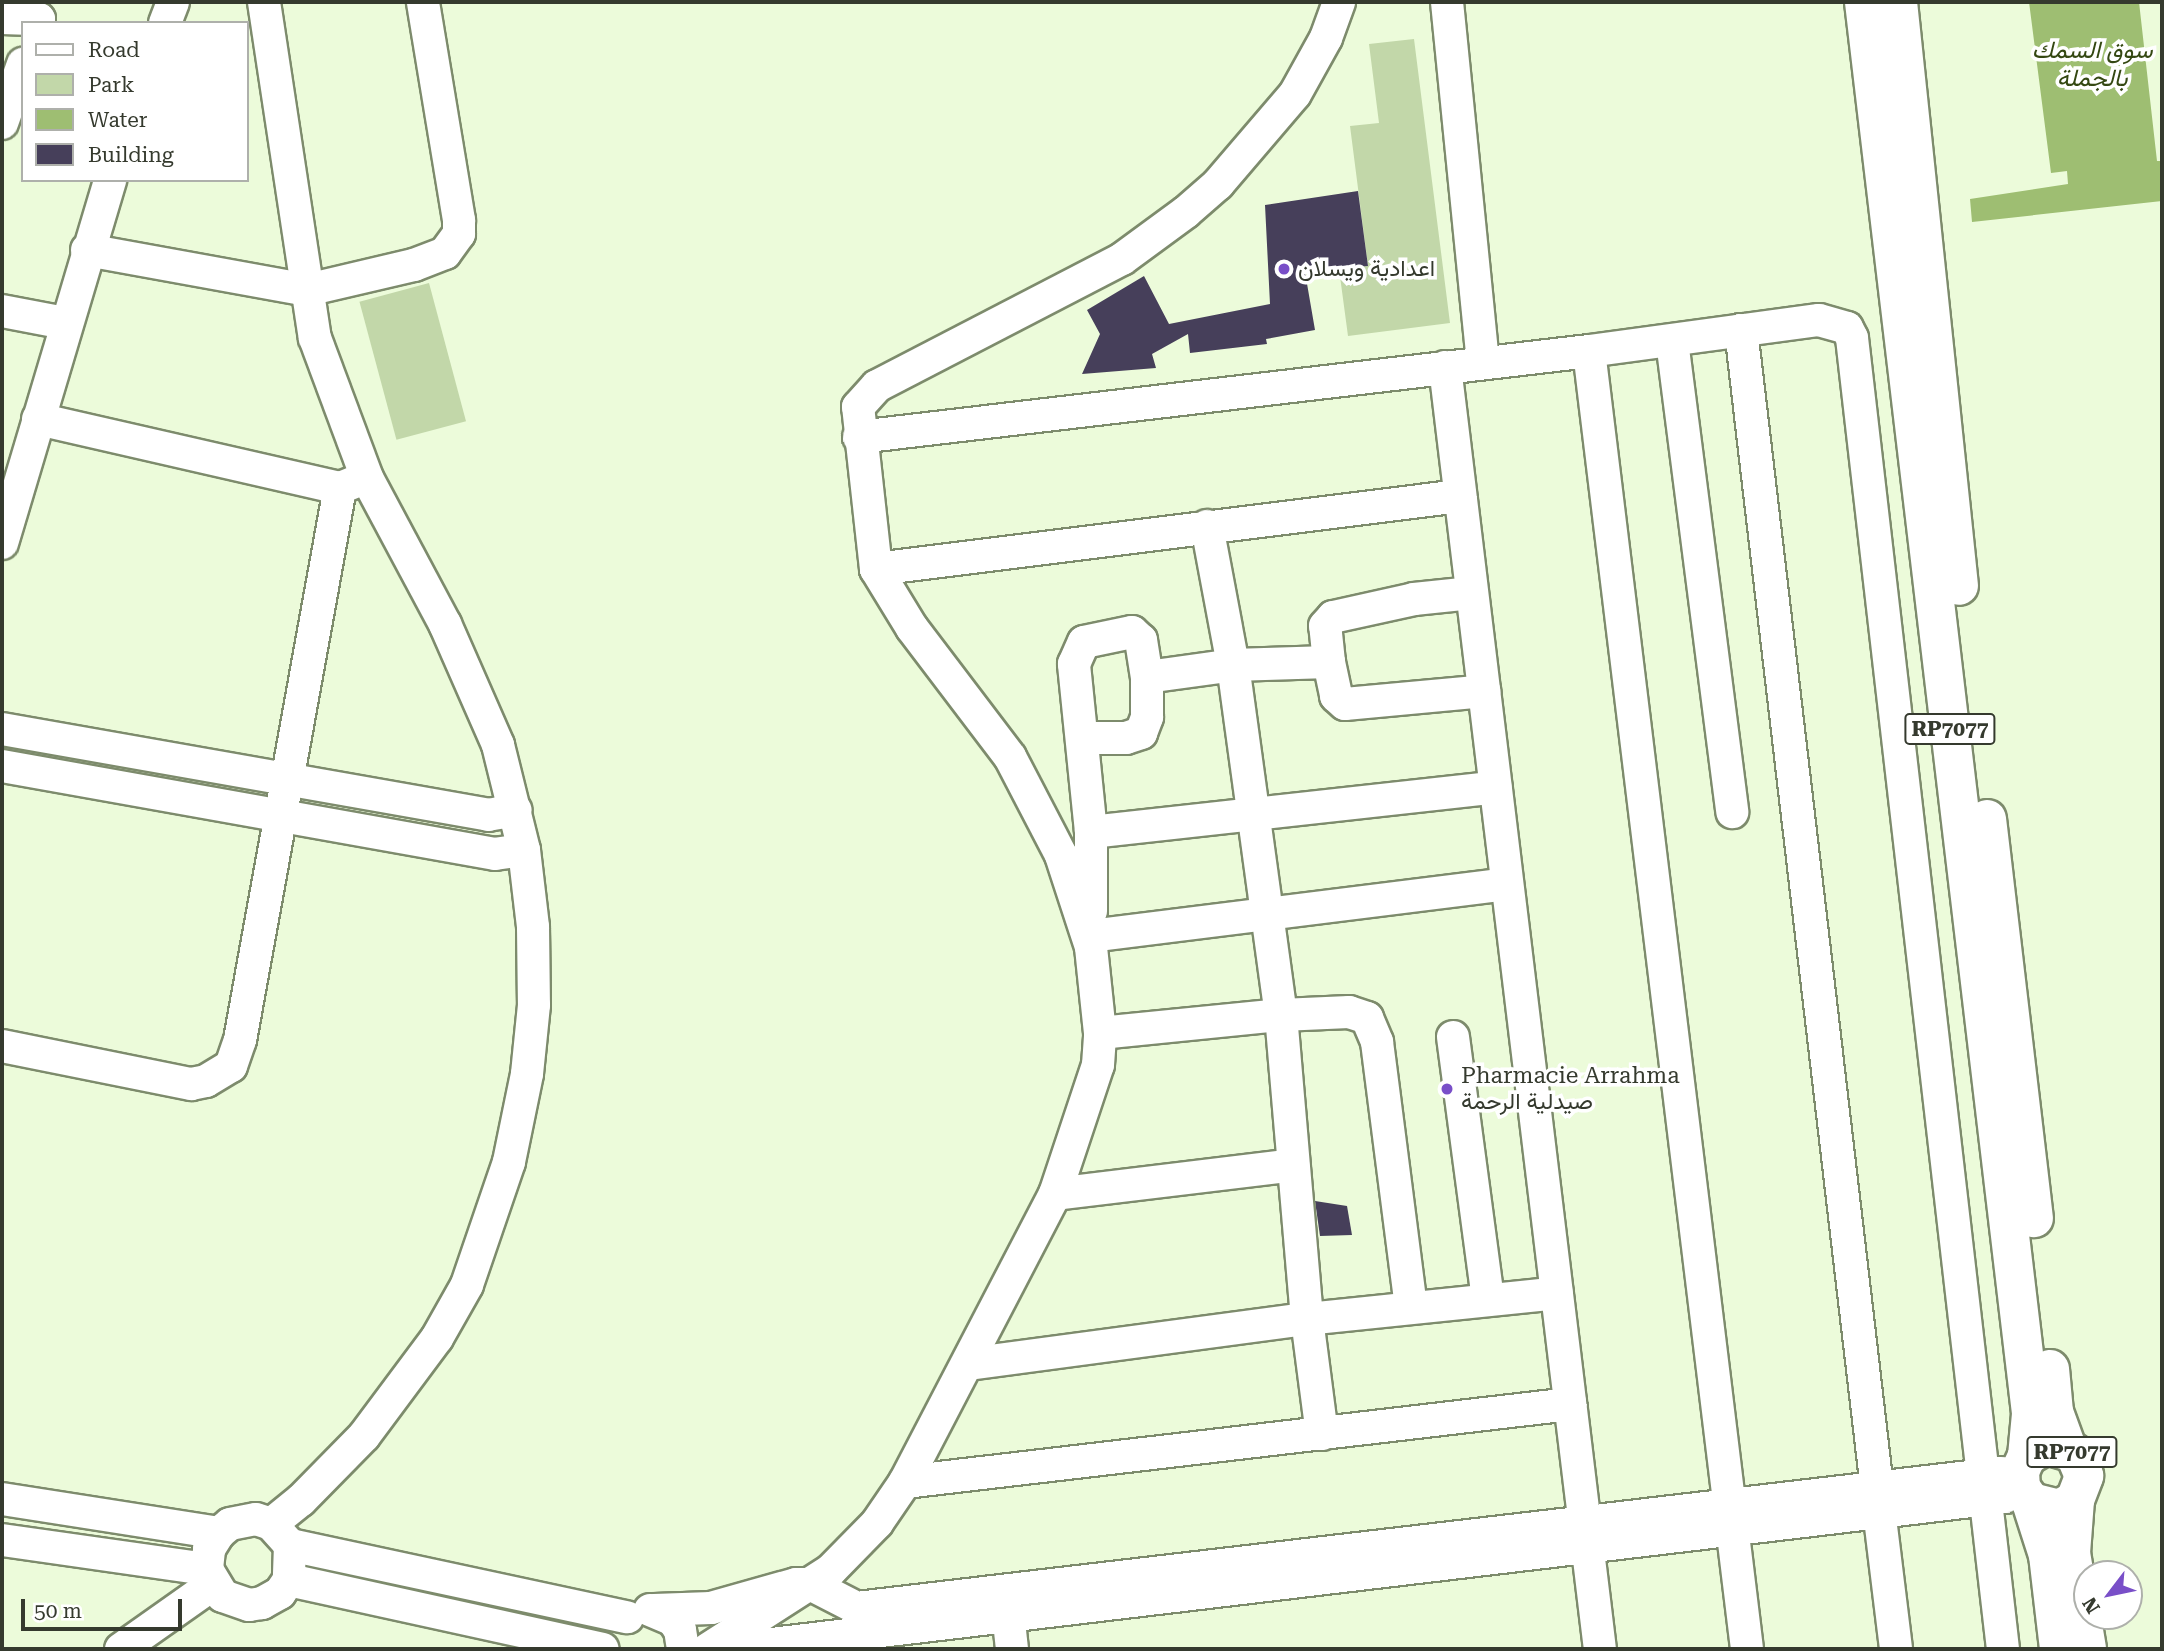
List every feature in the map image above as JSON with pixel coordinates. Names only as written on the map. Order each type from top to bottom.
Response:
[{"type":"main road","name":"RP7077","points":[[1864,2],[2031,1414],[2026,1479],[2048,1555],[2059,1649]]},
{"type":"main road","name":"RP7077","points":[[1898,2],[1958,583],[2054,1412],[2067,1448],[2083,1468],[2083,1485],[2076,1500],[2071,1553],[2087,1649]]},
{"type":"main road","name":"RP7077","points":[[2026,1479],[2046,1445],[2067,1448]]},
{"type":"main road","name":"RP7077","points":[[2026,1479],[2059,1509],[2076,1500]]},
{"type":"street","points":[[166,21],[173,2]]},
{"type":"street","points":[[264,2],[307,290],[354,483],[472,681],[498,745],[524,850],[533,927],[534,1005],[527,1074],[491,1226],[467,1284],[398,1394],[280,1534],[289,1580],[280,1593],[249,1605],[223,1595],[210,1576],[209,1549],[219,1533],[245,1519],[280,1534],[673,1620],[680,1630],[683,1649]]},
{"type":"street","points":[[87,250],[307,290],[436,258],[454,244],[459,234],[423,2]]},
{"type":"street","points":[[1091,941],[1076,891],[1033,795],[1010,757],[912,628],[876,569],[859,437],[858,407],[877,386],[1122,259],[1218,184],[1295,94],[1326,38],[1339,2]]},
{"type":"street","points":[[1447,2],[1483,362]]},
{"type":"street","points":[[2,19],[37,16]]},
{"type":"street","points":[[2,123],[21,70]]},
{"type":"street","points":[[2,543],[65,323],[109,182]]},
{"type":"street","points":[[2,312],[65,323]]},
{"type":"street","points":[[859,437],[1831,320],[1847,328],[1852,338],[2003,1649]]},
{"type":"street","points":[[1741,330],[1896,1649]]},
{"type":"street","points":[[1672,341],[1732,812]]},
{"type":"street","points":[[1589,351],[1747,1649]]},
{"type":"street","points":[[1445,367],[1600,1649]]},
{"type":"street","points":[[38,419],[354,483]]},
{"type":"street","points":[[2,1046],[180,1083],[206,1082],[231,1066],[240,1040],[287,780],[354,483]]},
{"type":"street","points":[[876,569],[1460,496]]},
{"type":"street","points":[[1208,526],[1233,665],[1282,1015],[1307,1319],[1322,1434]]},
{"type":"street","points":[[1472,593],[1414,599],[1333,617],[1325,626],[1329,662],[1336,696],[1345,704],[1484,691]]},
{"type":"street","points":[[708,1649],[810,1584],[862,1540],[905,1482],[1055,1194],[1092,1090],[1100,1033],[1091,941],[1091,832],[1074,664],[1084,642],[1132,632],[1141,640],[1147,677],[1147,717],[1141,733],[1126,738],[1082,738]]},
{"type":"street","points":[[1147,677],[1233,665],[1329,662]]},
{"type":"street","points":[[2,729],[488,815],[516,810]]},
{"type":"street","points":[[2,766],[495,854],[524,850]]},
{"type":"street","points":[[1091,832],[1252,810],[1496,787]]},
{"type":"street","points":[[1091,941],[1268,910],[1507,884]]},
{"type":"street","points":[[1100,1033],[1282,1015],[1357,1013],[1374,1031],[1411,1307]]},
{"type":"street","points":[[1453,1037],[1488,1300]]},
{"type":"street","points":[[1055,1194],[1293,1166]]},
{"type":"street","points":[[968,1364],[1307,1319],[1557,1293]]},
{"type":"street","points":[[905,1482],[1570,1404]]},
{"type":"street","points":[[730,1649],[1007,1603],[1731,1515],[1984,1488],[2026,1479]]},
{"type":"street","points":[[2,1499],[219,1533]]},
{"type":"street","points":[[2,1540],[210,1576]]},
{"type":"street","points":[[121,1649],[210,1576]]},
{"type":"street","points":[[289,1580],[538,1641],[603,1649]]},
{"type":"street","points":[[615,1649],[616,1633],[641,1614],[683,1612],[796,1584],[810,1584],[857,1608],[1007,1603]]},
{"type":"street","points":[[1007,1603],[1012,1649]]},
{"type":"green space","points":[[1414,39],[1450,323],[1348,336],[1339,269],[1368,266],[1350,126],[1379,123],[1369,44]]},
{"type":"green space","points":[[429,283],[466,421],[396,440],[359,302]]},
{"type":"water","name":"سوق السمك بالجملة","points":[[2029,2],[2139,2],[2157,161],[2162,161],[2162,201],[1972,222],[1970,199],[2068,184],[2067,171],[2051,173]]},
{"type":"building","name":"اعدادية ويسلان","points":[[1358,191],[1368,266],[1305,272],[1315,330],[1266,339],[1267,344],[1190,353],[1188,334],[1152,354],[1156,368],[1082,374],[1100,334],[1087,310],[1144,276],[1169,324],[1270,304],[1265,205]]},
{"type":"building","points":[[1315,1201],[1347,1206],[1352,1235],[1320,1236]]},
{"type":"place","name":"اعدادية ويسلان","points":[[1284,269]]},
{"type":"place","name":"Pharmacie Arrahma صيدلية الرحمة","points":[[1447,1089]]}]
